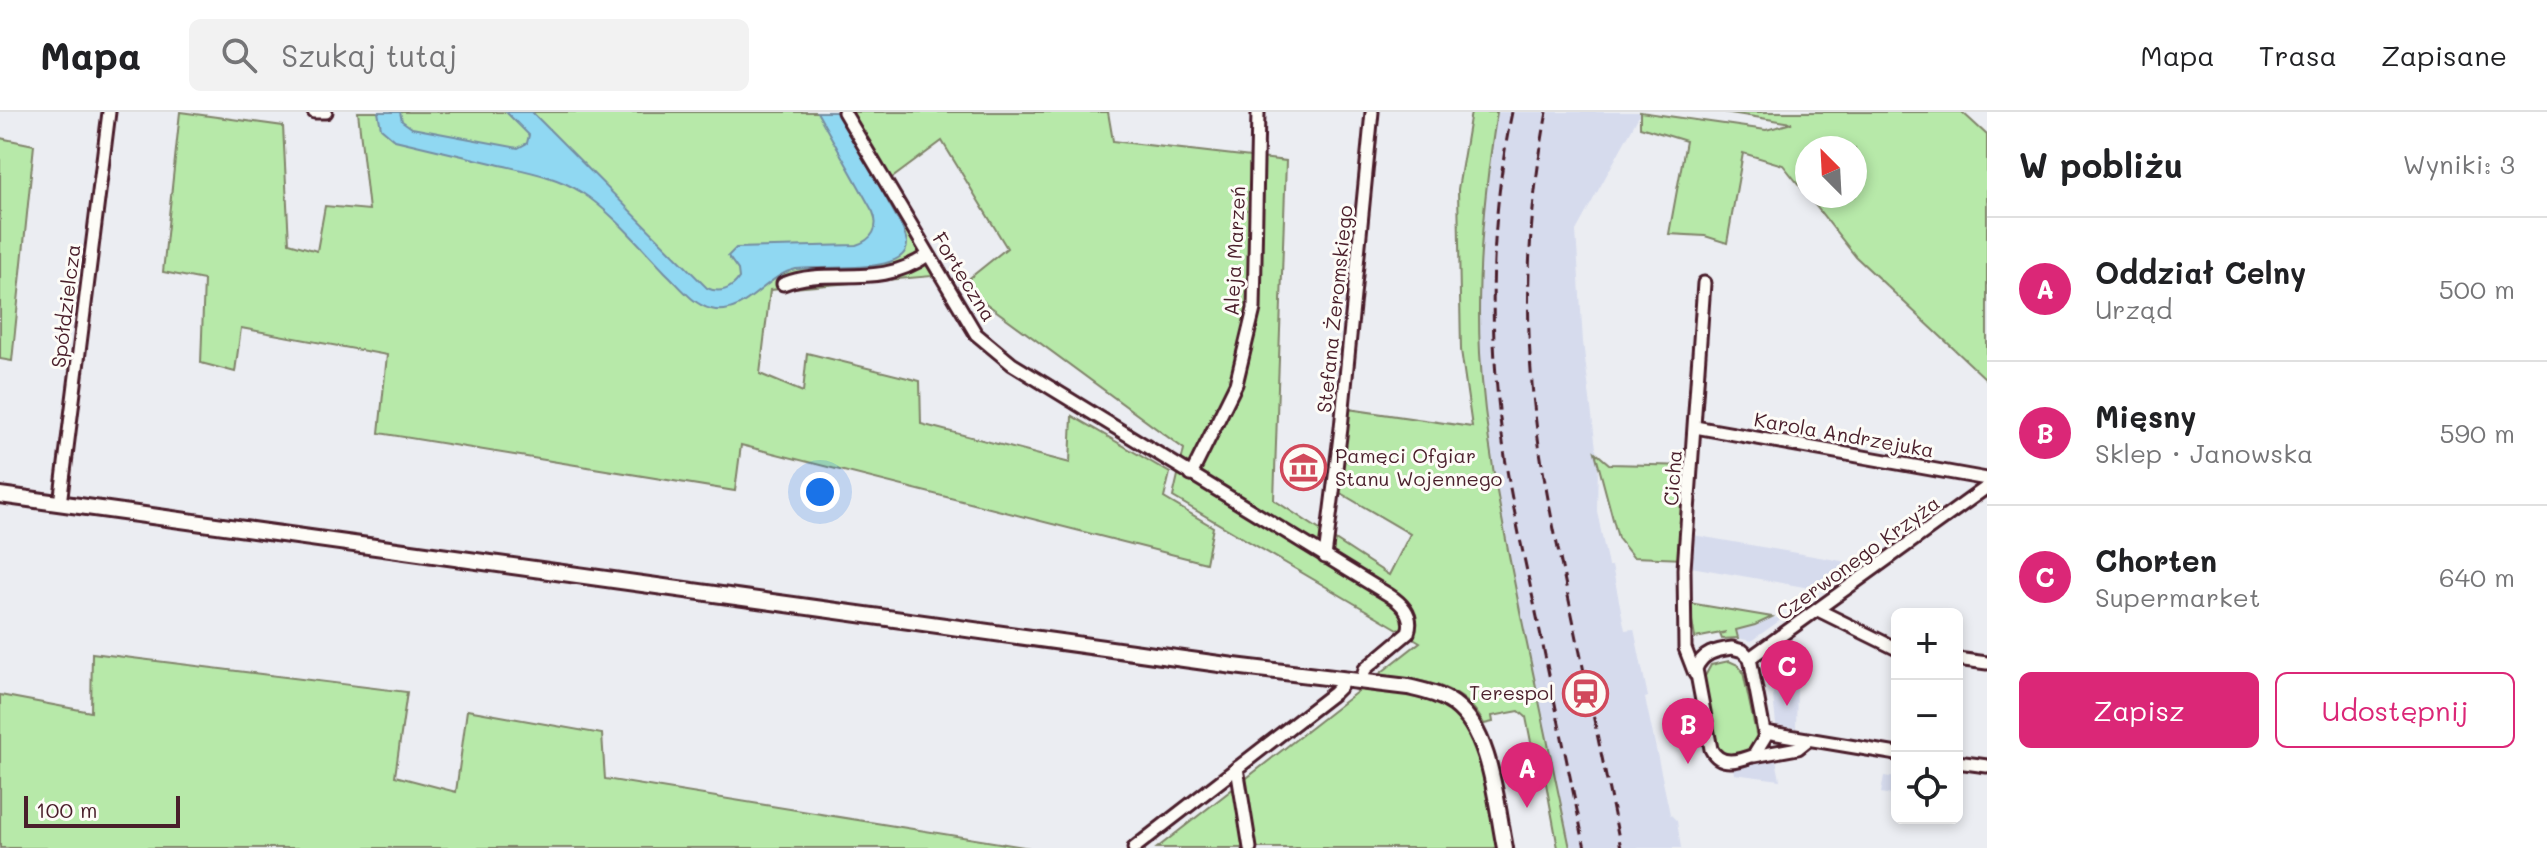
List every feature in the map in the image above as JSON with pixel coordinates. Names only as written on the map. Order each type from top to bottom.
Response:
[{"type":"main road","points":[[0,495],[1432,692],[1465,715],[1483,747],[1505,848]]},
{"type":"street","name":"Spółdzielcza","points":[[60,504],[109,112]]},
{"type":"street","points":[[314,112],[326,112]]},
{"type":"street","name":"Forteczna","points":[[844,112],[976,334],[1012,364],[1397,601],[1410,618],[1408,633],[1365,669],[1366,682]]},
{"type":"street","name":"Aleja Marzeń","points":[[1186,472],[1236,384],[1254,309],[1258,112]]},
{"type":"street","name":"Stefana Żeromskiego","points":[[1325,557],[1372,112]]},
{"type":"street","points":[[783,284],[796,279],[865,277],[899,271],[928,255]]},
{"type":"street","name":"Cicha","points":[[1704,283],[1684,569],[1685,648],[1695,674],[1715,756],[1726,762],[1749,757]]},
{"type":"street","name":"Karola Andrzejuka","points":[[1695,427],[1987,479]]},
{"type":"street","name":"Czerwonego Krzyża","points":[[1750,658],[1987,487]]},
{"type":"street","points":[[1818,610],[1891,646]]},
{"type":"street","points":[[1695,674],[1699,661],[1712,652],[1738,648],[1750,658],[1765,732],[1761,747],[1749,757]]},
{"type":"street","points":[[1963,660],[1987,663]]},
{"type":"street","points":[[1135,847],[1334,693],[1341,686],[1342,679]]},
{"type":"street","points":[[1765,732],[1891,753]]},
{"type":"street","points":[[1749,757],[1794,749],[1808,740]]},
{"type":"street","points":[[1963,763],[1987,766]]},
{"type":"street","points":[[1237,768],[1250,848]]},
{"type":"shaded area","points":[[1471,112],[1641,112],[1576,231],[1583,342],[1598,465],[1597,511],[1625,630],[1634,629],[1648,697],[1645,698],[1670,814],[1677,821],[1681,848],[1558,848],[1540,751],[1533,752],[1526,717],[1517,708],[1461,350],[1458,189]]},
{"type":"shaded area","points":[[1693,535],[1858,564],[1821,590],[1691,567]]},
{"type":"shaded area","points":[[1772,617],[1782,619],[1751,641],[1738,638],[1736,630]]},
{"type":"shaded area","points":[[1772,685],[1797,686],[1796,728],[1776,725]]},
{"type":"shaded area","points":[[1776,759],[1780,780],[1734,774],[1733,768]]},
{"type":"shaded area","points":[[1884,776],[1891,777],[1891,795],[1881,793]]},
{"type":"green space","points":[[180,112],[283,126],[289,243],[317,251],[325,206],[369,210],[358,112],[1108,112],[1113,141],[1286,161],[1274,500],[1389,575],[1410,534],[1337,491],[1348,409],[1472,427],[1461,350],[1458,189],[1471,112],[1497,112],[1480,263],[1482,386],[1501,515],[1570,848],[1558,848],[1540,751],[1533,752],[1526,717],[1519,711],[1492,716],[1493,722],[1484,724],[1475,710],[1452,691],[1424,682],[1378,675],[1420,642],[1173,497],[1184,449],[961,285],[1007,248],[942,141],[880,187],[933,276],[770,290],[760,374],[803,392],[807,353],[920,381],[921,424],[1070,463],[1072,416],[1170,473],[1164,498],[1213,527],[1206,563],[741,445],[735,491],[379,433],[387,355],[241,328],[235,372],[201,363],[204,280],[163,272]]},
{"type":"green space","points":[[1640,112],[1766,130],[1792,123],[1724,112],[1962,112],[1987,135],[1987,380],[1856,257],[1817,208],[1867,208],[1867,136],[1795,136],[1795,180],[1783,165],[1743,153],[1727,243],[1705,236],[1669,234],[1686,141],[1640,127]]},
{"type":"green space","points":[[0,138],[34,145],[12,361],[0,359]]},
{"type":"green space","points":[[1595,452],[1609,464],[1692,466],[1685,559],[1633,557],[1618,538]]},
{"type":"green space","points":[[1689,603],[1772,617],[1736,630],[1738,638],[1722,639],[1720,634],[1726,632],[1695,638]]},
{"type":"green space","points":[[92,653],[407,692],[395,776],[456,792],[467,710],[602,734],[605,779],[1030,848],[0,848],[0,695],[91,712]]},
{"type":"green space","points":[[1729,661],[1738,665],[1743,672],[1757,738],[1754,748],[1728,756],[1718,747],[1704,678],[1711,665]]},
{"type":"green space","points":[[1362,688],[1419,694],[1449,708],[1464,722],[1478,750],[1498,848],[1157,848]]},
{"type":"water","points":[[378,112],[400,112],[402,121],[412,128],[518,148],[527,143],[529,135],[506,112],[532,112],[707,288],[716,291],[729,288],[739,278],[738,270],[728,256],[736,248],[856,245],[873,233],[876,223],[873,212],[817,112],[839,112],[902,227],[907,244],[903,254],[893,261],[859,267],[796,269],[774,279],[745,302],[723,310],[711,309],[686,294],[615,219],[581,192],[540,175],[395,140],[381,128]]},
{"type":"railway","points":[[1512,112],[1499,196],[1493,281],[1499,408],[1515,515],[1585,848]]},
{"type":"railway","points":[[1547,112],[1536,179],[1530,247],[1530,350],[1535,412],[1542,467],[1621,848]]},
{"type":"place","name":"Pamęci Ofgiar Stanu Wojennego","points":[[1304,467]]},
{"type":"place","name":"Terespol","points":[[1585,693]]},
{"type":"place","name":"Chorten","points":[[1787,706]]},
{"type":"place","name":"Mięsny","points":[[1688,764]]},
{"type":"place","name":"Oddział Celny","points":[[1527,808]]}]
